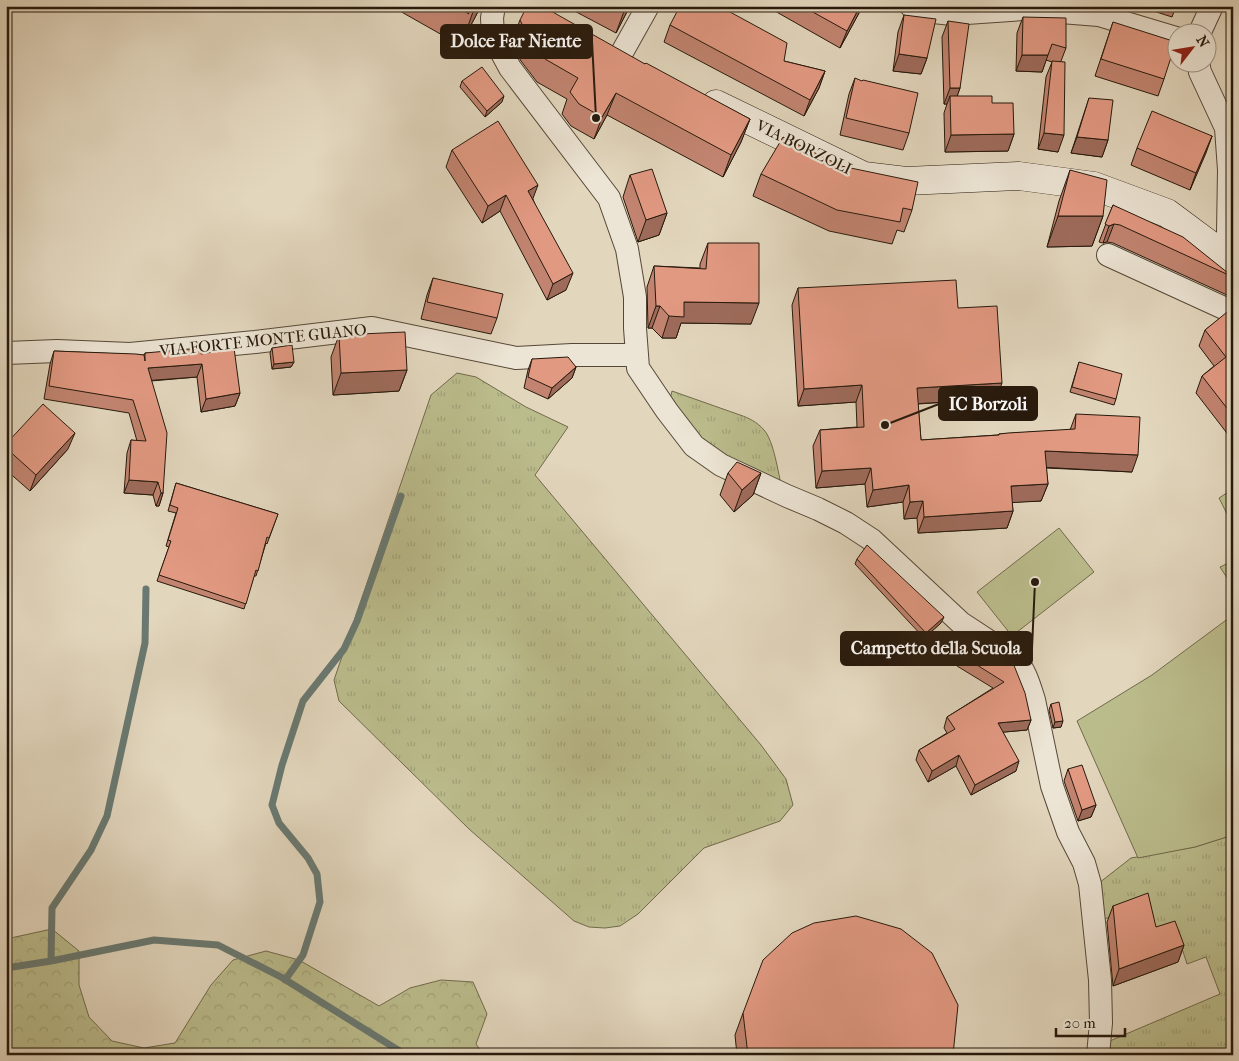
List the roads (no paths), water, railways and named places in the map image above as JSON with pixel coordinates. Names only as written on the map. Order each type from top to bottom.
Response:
[{"type":"main road","points":[[595,42],[630,62]]},
{"type":"main road","name":"VIA BORZOLI","points":[[697,95],[864,176],[906,181],[1019,176],[1094,186],[1166,213],[1229,259]]},
{"type":"street","points":[[494,6],[492,18],[493,34],[510,68],[609,198],[629,258],[635,297],[638,368],[667,411],[694,446],[721,465],[818,509],[846,523],[872,540],[961,623],[1013,657],[1019,663],[1030,686],[1034,700],[1052,786],[1068,832],[1084,863],[1090,884],[1100,980],[1101,1023],[1098,1055]]},
{"type":"street","points":[[630,62],[648,6]]},
{"type":"street","points":[[911,6],[924,11],[952,14],[1023,9],[1099,15],[1166,35]]},
{"type":"street","points":[[1205,22],[1212,6]]},
{"type":"street","points":[[1200,72],[1226,128],[1229,170],[1229,259]]},
{"type":"street","points":[[1108,255],[1226,309],[1233,314]]},
{"type":"street","name":"VIA FORTE MONTE GUANO","points":[[6,353],[57,351],[130,354],[372,328],[516,358],[572,355],[637,355]]},
{"type":"waterway","points":[[285,980],[303,955],[320,902],[317,874],[308,858],[279,823],[272,805],[282,765],[303,701],[344,649],[357,621],[401,496]]},
{"type":"waterway","points":[[51,961],[52,908],[91,850],[107,816],[145,643],[146,589]]},
{"type":"waterway","points":[[6,968],[154,940],[218,945],[281,977],[406,1055]]},
{"type":"place","name":"Dolce Far Niente","points":[[596,118]]},
{"type":"place","name":"IC Borzoli","points":[[885,425]]},
{"type":"place","name":"Campetto della Scuola","points":[[1035,582]]}]
